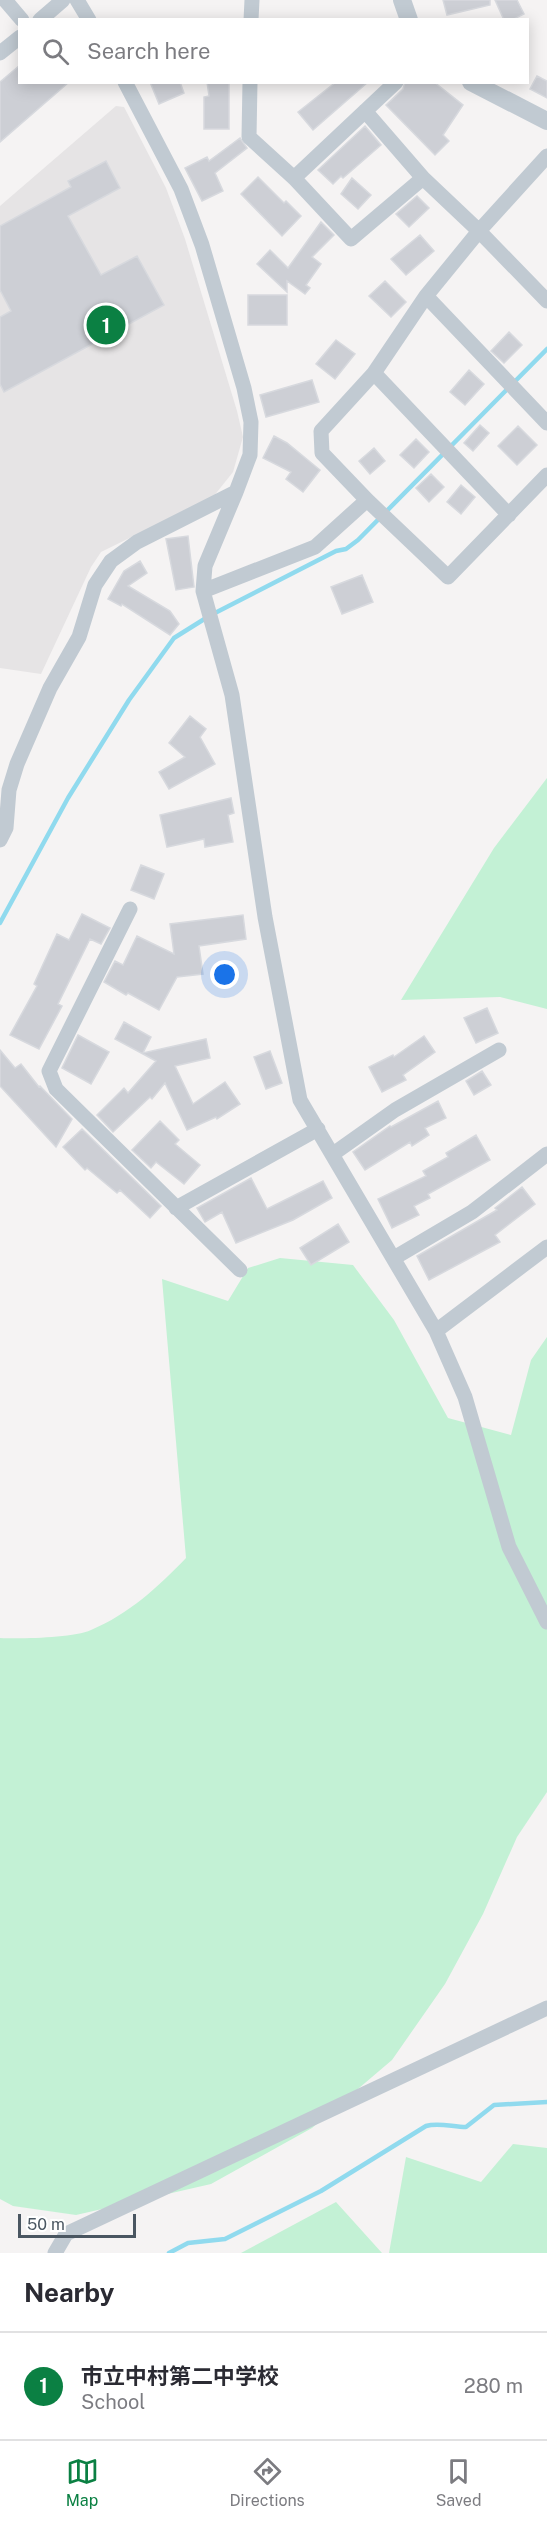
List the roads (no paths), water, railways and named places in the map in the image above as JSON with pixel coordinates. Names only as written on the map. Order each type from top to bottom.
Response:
[{"type":"street","points":[[5,0],[20,18]]},
{"type":"street","points":[[42,18],[63,0]]},
{"type":"street","points":[[77,0],[87,18]]},
{"type":"street","points":[[251,18],[252,0]]},
{"type":"street","points":[[402,0],[408,18]]},
{"type":"street","points":[[0,53],[18,39]]},
{"type":"street","points":[[126,84],[181,189],[202,245],[244,388],[251,422],[250,455],[205,566],[203,591],[232,694],[265,917],[300,1101],[436,1331],[465,1397],[509,1547],[547,1622]]},
{"type":"street","points":[[250,84],[249,136],[294,178],[351,239],[423,178]]},
{"type":"street","points":[[294,178],[394,84]]},
{"type":"street","points":[[475,84],[547,121]]},
{"type":"street","points":[[365,111],[423,178],[547,301]]},
{"type":"street","points":[[545,164],[478,231],[426,296],[374,373],[321,431],[322,453],[367,500],[448,577],[547,474]]},
{"type":"street","points":[[426,296],[547,423]]},
{"type":"street","points":[[374,373],[509,515]]},
{"type":"street","points":[[0,840],[6,828],[9,790],[17,764],[50,688],[79,637],[95,585],[111,561],[137,543],[236,492]]},
{"type":"street","points":[[203,591],[315,547],[367,500]]},
{"type":"street","points":[[130,909],[49,1071],[56,1089],[240,1270]]},
{"type":"street","points":[[333,1154],[395,1110],[499,1050]]},
{"type":"street","points":[[176,1208],[318,1129]]},
{"type":"street","points":[[394,1258],[472,1212],[547,1154]]},
{"type":"street","points":[[436,1331],[547,1247]]},
{"type":"street","points":[[55,2253],[66,2234],[547,2008]]},
{"type":"waterway","points":[[213,614],[336,551],[346,549],[358,540],[547,349]]},
{"type":"waterway","points":[[0,923],[68,798],[129,700],[174,638],[206,618]]},
{"type":"waterway","points":[[169,2253],[188,2243],[225,2239],[321,2191],[426,2126],[466,2127],[494,2105],[547,2102]]},
{"type":"place","name":"市立中村第二中学校","points":[[106,325]]}]
